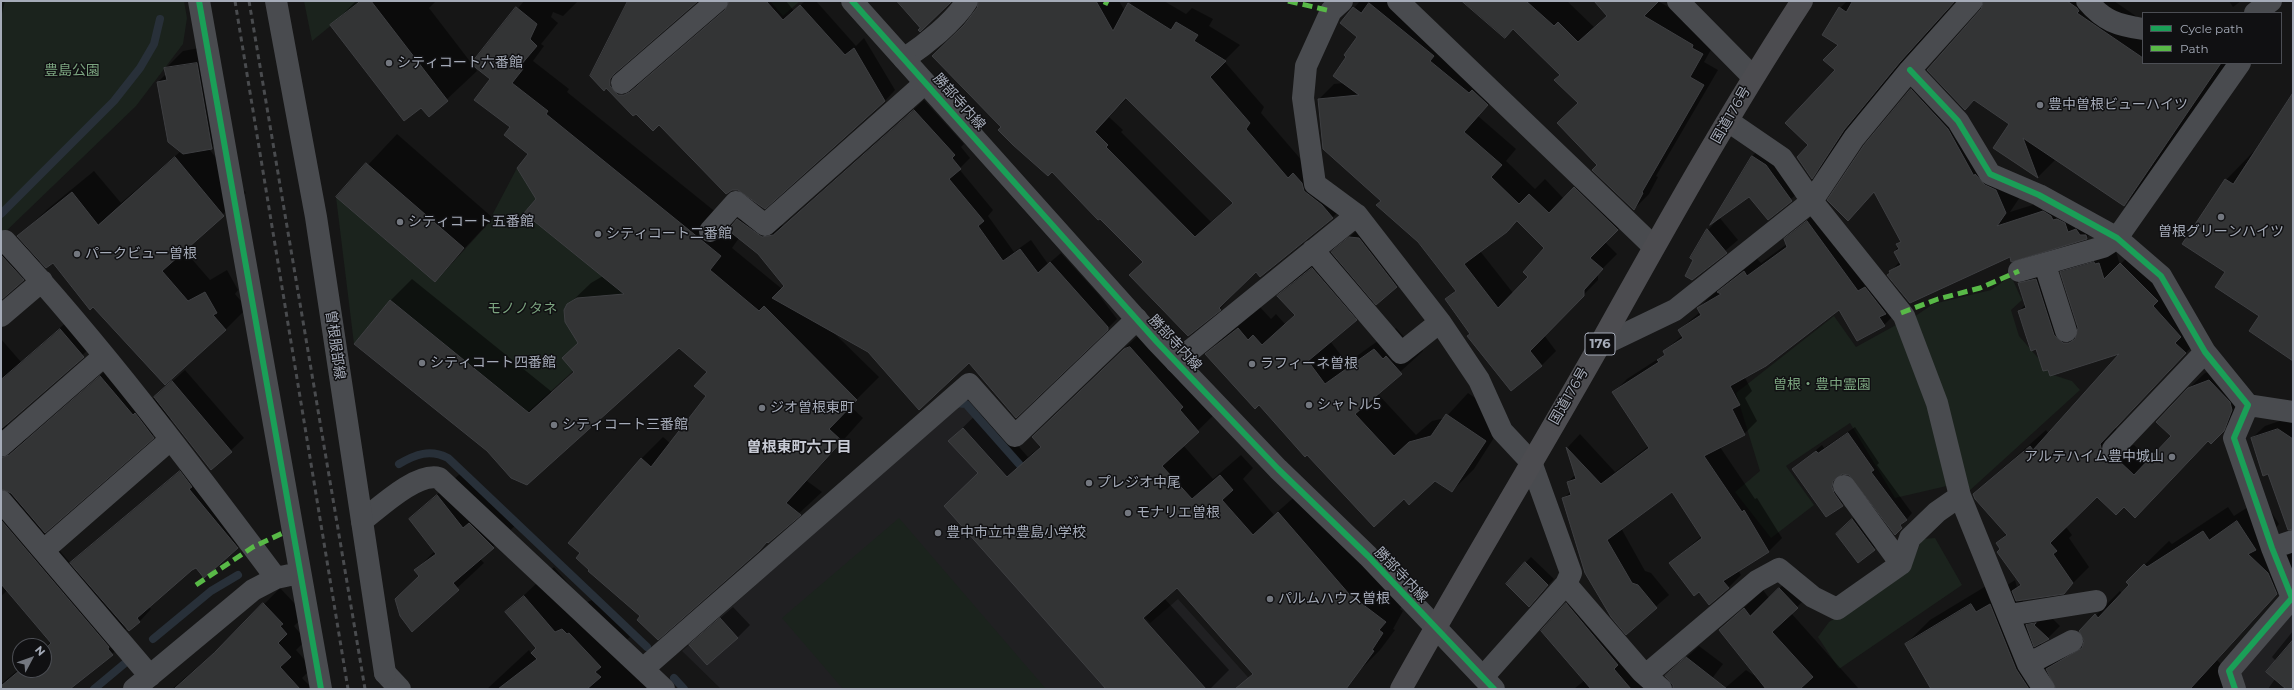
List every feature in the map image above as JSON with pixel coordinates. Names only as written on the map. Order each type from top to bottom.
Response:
[{"type":"highway","name":"国道176号","points":[[1401,689],[1530,462],[1598,347],[1653,246],[1753,77],[1802,1]]},
{"type":"street","points":[[199,1],[321,689]]},
{"type":"street","name":"曽根服部線","points":[[276,1],[316,217],[387,681]]},
{"type":"street","points":[[622,83],[717,1]]},
{"type":"street","name":"勝部寺内線","points":[[852,1],[1176,362],[1278,469],[1368,556],[1488,683]]},
{"type":"street","points":[[904,59],[917,50],[962,10],[967,1]]},
{"type":"street","points":[[1342,1],[1331,11],[1306,66],[1303,98],[1315,184],[1357,215],[1440,322],[1480,380],[1502,431],[1530,462],[1572,573],[1566,584],[1488,683]]},
{"type":"street","points":[[1398,1],[1653,246]]},
{"type":"street","points":[[1678,1],[1753,77]]},
{"type":"street","points":[[1598,347],[1676,310],[1812,201],[1854,138],[1910,70],[1972,1]]},
{"type":"street","points":[[2087,1],[2098,14],[2118,25],[2142,28]]},
{"type":"street","points":[[2257,12],[2271,1]]},
{"type":"street","points":[[2019,271],[2045,265],[2103,247],[2117,238],[2239,64]]},
{"type":"street","points":[[1910,70],[1958,121],[1990,174],[2039,194],[2117,238],[2161,276],[2205,352],[2248,405],[2293,412]]},
{"type":"street","points":[[710,231],[736,202],[765,225],[925,83]]},
{"type":"street","points":[[1728,121],[1782,158],[1812,201],[1904,316],[1937,403],[1960,496],[2028,664],[2044,689]]},
{"type":"street","points":[[1176,362],[1357,215]]},
{"type":"street","points":[[5,240],[42,281],[104,356],[276,578]]},
{"type":"street","points":[[1313,250],[1401,353],[1440,322]]},
{"type":"street","points":[[2045,265],[2066,331]]},
{"type":"street","points":[[1,316],[42,281]]},
{"type":"street","points":[[643,669],[969,384],[1015,436],[1137,319]]},
{"type":"street","points":[[2113,449],[2205,352]]},
{"type":"street","points":[[1,446],[104,356]]},
{"type":"street","points":[[2235,689],[2229,671],[2292,598],[2272,548],[2234,438],[2248,405]]},
{"type":"street","points":[[44,550],[170,440]]},
{"type":"street","points":[[362,521],[418,480],[433,476],[439,478],[664,689]]},
{"type":"street","points":[[1844,486],[1901,564]]},
{"type":"street","points":[[1566,584],[1653,682],[1757,581],[1779,569],[1813,597],[1837,609],[1901,564],[1910,538],[1937,512],[1960,496]]},
{"type":"street","points":[[1,501],[44,550],[137,668],[254,590],[276,578],[300,574]]},
{"type":"street","points":[[2272,548],[2293,541]]},
{"type":"street","points":[[2009,615],[2096,601]]},
{"type":"street","points":[[2028,664],[2072,641]]},
{"type":"street","points":[[387,681],[400,689]]},
{"type":"shaded area","name":"豊中市立中豊島小学校","points":[[957,405],[965,405],[1150,623],[1178,599],[1255,685],[1251,689],[721,689],[682,651]]},
{"type":"shaded area","points":[[2293,610],[2293,689],[2242,689],[2238,675]]},
{"type":"green space","name":"豊島公園","points":[[1,1],[184,1],[187,18],[183,44],[136,106],[1,236]]},
{"type":"green space","points":[[304,1],[361,1],[312,41]]},
{"type":"green space","points":[[770,1],[800,1],[783,16]]},
{"type":"green space","name":"モノノタネ","points":[[517,168],[537,198],[524,213],[633,301],[573,371],[528,412],[390,300],[354,344],[336,197],[435,282],[487,225]]},
{"type":"green space","points":[[2011,276],[2022,300],[2011,310],[2019,336],[2053,375],[2072,381],[2080,390],[1968,492],[1914,317],[1933,304],[1991,290]]},
{"type":"green space","name":"曽根・豊中霊園","points":[[1834,316],[1856,347],[1896,325],[1931,404],[1951,485],[1895,498],[1850,423],[1786,466],[1814,505],[1771,538],[1735,492],[1760,471],[1736,393]]},
{"type":"green space","points":[[899,518],[1046,689],[843,689],[782,618]]},
{"type":"green space","points":[[1935,538],[1962,585],[1839,669],[1818,637],[1829,622],[1896,580],[1912,563],[1922,539]]},
{"type":"building","name":"シティコート六番館","points":[[361,1],[371,1],[448,101],[429,117],[421,108],[404,121],[330,25]]},
{"type":"building","points":[[628,1],[698,1],[614,74],[610,79],[610,86],[618,95],[624,95],[630,92],[725,10],[729,1],[766,1],[783,20],[800,5],[845,55],[854,48],[885,101],[765,209],[738,190],[732,190],[726,194],[659,125],[653,131],[636,114],[633,116],[606,88],[604,91],[590,76]]},
{"type":"building","points":[[897,1],[952,1],[920,32],[918,30],[920,28]]},
{"type":"building","points":[[979,1],[1096,1],[1113,31],[1128,3],[1171,30],[1176,22],[1198,35],[1194,41],[1226,61],[1210,77],[1250,123],[1246,129],[1288,178],[1293,173],[1302,183],[1304,191],[1322,205],[1333,218],[1260,277],[1256,272],[1219,308],[1221,310],[1188,336],[1129,275],[1143,262],[1100,219],[1098,220],[1052,172],[1048,176],[1013,145],[998,130],[1001,127],[932,56],[964,25],[977,8]],"holes":[[[1126,98],[1233,203],[1195,237],[1106,147],[1108,145],[1095,132]]]},
{"type":"building","points":[[1462,1],[1526,1],[1554,26],[1558,22],[1578,42],[1607,16],[1594,1],[1659,1],[1644,16],[1693,45],[1692,48],[1703,54],[1690,77],[1704,85],[1642,192],[1643,193],[1634,210],[1592,170],[1597,165],[1557,123],[1578,103],[1554,80],[1560,75],[1513,29],[1505,38]]},
{"type":"building","points":[[1853,1],[1955,1],[1900,62],[1844,130],[1812,179],[1797,157],[1808,145],[1785,123],[1835,70],[1823,60],[1838,45],[1822,35],[1839,7],[1846,12]]},
{"type":"building","name":"豊中曽根ビューハイツ","points":[[1984,1],[2067,1],[2077,8],[2079,11],[2077,13],[2142,57],[2142,64],[2220,64],[2124,206],[2023,138],[2038,178],[1993,148],[2009,124],[1974,100],[1965,110],[1927,70],[1981,9]]},
{"type":"building","points":[[1369,3],[1434,56],[1430,61],[1469,93],[1472,90],[1488,105],[1464,132],[1502,165],[1491,177],[1519,204],[1529,194],[1549,213],[1574,187],[1618,230],[1590,258],[1603,269],[1584,290],[1584,296],[1530,351],[1542,366],[1511,391],[1467,336],[1470,334],[1445,299],[1456,291],[1418,242],[1376,205],[1381,201],[1323,149],[1318,99],[1359,95],[1333,76],[1346,57],[1344,55],[1357,37],[1340,23],[1353,7],[1361,13]],"holes":[[[1517,221],[1544,248],[1523,272],[1528,277],[1498,308],[1464,264],[1507,232]]]},
{"type":"building","points":[[516,7],[537,24],[530,39],[537,46],[520,66],[523,69],[512,83],[548,111],[546,114],[721,256],[710,270],[759,311],[764,306],[857,400],[829,429],[842,441],[786,503],[801,515],[768,543],[767,542],[759,551],[658,640],[637,620],[640,616],[588,571],[589,570],[576,558],[580,553],[568,543],[641,458],[651,467],[706,396],[694,386],[707,372],[679,348],[527,485],[511,478],[487,451],[354,344],[390,300],[529,413],[574,372],[562,358],[578,343],[565,322],[564,310],[567,304],[577,298],[624,294],[524,213],[536,199],[517,168],[528,154],[504,135],[510,127],[474,100],[490,79],[471,64]]},
{"type":"building","points":[[197,63],[212,149],[183,154],[168,142],[157,82],[167,80],[164,68]]},
{"type":"building","points":[[1911,89],[1948,129],[1974,176],[1975,174],[1985,185],[1996,190],[2006,213],[1997,226],[2043,211],[2051,216],[2053,220],[2057,219],[2065,223],[2068,232],[2076,229],[2080,235],[2086,235],[2087,239],[2011,262],[2010,257],[1910,303],[1887,275],[1890,273],[1889,271],[1901,265],[1894,252],[1899,249],[1896,244],[1901,242],[1874,192],[1848,221],[1827,200],[1864,145]]},
{"type":"building","name":"曽根グリーンハイツ","points":[[2293,93],[2293,361],[2249,331],[2259,316],[2215,287],[2225,272],[2182,244],[2225,179],[2233,184]]},
{"type":"building","points":[[914,110],[955,155],[952,158],[961,169],[949,179],[984,221],[978,226],[1003,261],[1020,249],[1038,273],[1050,262],[1108,327],[1108,330],[1016,418],[969,363],[919,410],[868,352],[772,298],[784,286],[758,254],[728,230],[737,219],[762,237],[773,235]]},
{"type":"building","points":[[1752,156],[1766,165],[1792,201],[1768,220],[1749,197],[1710,225]]},
{"type":"building","points":[[175,157],[224,216],[162,271],[188,301],[205,292],[217,313],[213,315],[226,330],[165,385],[93,307],[90,310],[53,263],[46,268],[17,236],[72,192],[98,225]]},
{"type":"building","name":"シティコート五番館","points":[[366,163],[464,248],[435,282],[336,197]]},
{"type":"building","points":[[1807,221],[1858,291],[1865,287],[1886,314],[1879,317],[1885,326],[1857,341],[1839,310],[1766,366],[1730,386],[1740,405],[1732,409],[1745,435],[1704,456],[1742,512],[1744,510],[1769,552],[1723,581],[1729,588],[1709,605],[1699,592],[1694,596],[1669,563],[1702,538],[1672,492],[1607,540],[1632,583],[1638,585],[1657,608],[1626,635],[1611,617],[1585,573],[1562,498],[1571,495],[1567,482],[1576,479],[1566,447],[1601,484],[1649,448],[1612,392],[1659,362],[1657,360],[1665,355],[1663,351],[1683,338],[1678,330],[1701,315],[1697,308],[1721,294],[1717,292],[1744,271],[1747,276],[1787,247],[1784,239]]},
{"type":"building","points":[[1707,229],[1727,253],[1692,280],[1685,276],[1693,260],[1690,258]]},
{"type":"building","points":[[1349,237],[1359,238],[1397,287],[1376,305],[1331,252]]},
{"type":"building","points":[[1,255],[24,280],[1,300]]},
{"type":"building","points":[[2094,262],[2095,264],[2099,263],[2104,279],[2120,263],[2158,301],[2153,306],[2181,337],[2175,343],[2186,353],[2100,444],[2104,458],[2110,461],[2118,460],[2134,475],[2171,436],[2156,422],[2188,388],[2209,380],[2230,402],[2232,410],[2224,431],[2211,444],[2208,441],[2135,518],[2124,507],[2116,515],[2097,497],[2050,543],[2057,551],[2053,554],[2073,583],[2064,594],[2016,601],[2012,591],[2021,585],[1997,552],[2000,549],[1996,543],[2007,535],[1975,499],[1973,494],[2030,446],[2033,450],[2119,354],[2050,376],[2048,370],[2043,371],[2036,349],[2031,351],[2018,311],[2026,308],[2018,283],[2036,279],[2054,335],[2063,343],[2069,343],[2075,339],[2078,328],[2060,272]]},
{"type":"building","points":[[1312,268],[1357,320],[1308,361],[1325,384],[1374,349],[1383,359],[1386,356],[1402,374],[1355,414],[1394,456],[1409,442],[1431,436],[1446,414],[1486,441],[1452,492],[1435,481],[1409,505],[1404,499],[1374,527],[1307,455],[1305,457],[1259,405],[1255,409],[1205,354],[1238,328],[1248,340],[1253,335],[1262,345],[1295,315],[1277,296]]},
{"type":"building","points":[[60,329],[84,357],[1,429],[1,380]]},
{"type":"building","points":[[1130,347],[1183,407],[1180,410],[1199,432],[1162,466],[1192,499],[1220,475],[1233,490],[1222,500],[1253,535],[1278,512],[1349,594],[1386,622],[1379,630],[1383,633],[1372,650],[1374,651],[1346,689],[1235,689],[1253,674],[1177,588],[1143,618],[1206,689],[1106,689],[944,506],[978,473],[948,441],[963,428],[1007,477],[1041,447],[1032,437],[1124,349]]},
{"type":"building","points":[[100,376],[133,415],[135,413],[154,438],[45,533],[11,493],[1,489],[1,458],[9,455]]},
{"type":"building","points":[[172,381],[232,452],[211,470],[154,397]]},
{"type":"building","points":[[2278,429],[2293,439],[2293,529],[2288,530],[2268,474],[2263,476],[2251,438]]},
{"type":"building","points":[[1848,433],[1874,470],[1871,472],[1907,520],[1900,525],[1902,528],[1895,535],[1849,475],[1842,474],[1833,481],[1832,487],[1834,493],[1843,506],[1826,517],[1792,469],[1816,451],[1818,453]]},
{"type":"building","points":[[180,471],[192,487],[189,489],[238,548],[204,578],[196,568],[192,570],[137,618],[140,622],[129,631],[70,563]]},
{"type":"building","points":[[437,495],[463,528],[469,523],[494,548],[453,583],[459,590],[412,632],[400,616],[395,599],[419,576],[414,570],[436,554],[409,519]]},
{"type":"building","points":[[1852,519],[1875,550],[1858,563],[1836,534]]},
{"type":"building","points":[[1,520],[109,647],[108,649],[113,655],[70,689],[1,689],[1,686],[12,677],[12,678],[52,678],[52,638],[47,638],[1,584]]},
{"type":"building","points":[[2237,521],[2256,550],[2248,554],[2268,573],[2277,594],[2190,689],[2056,689],[2046,669],[2082,648],[2084,641],[2079,631],[2095,614],[2098,618],[2129,585],[2126,582],[2144,564],[2147,567],[2203,531],[2209,540]]},
{"type":"building","points":[[1525,562],[1548,585],[1529,607],[1506,584]]},
{"type":"building","points":[[1779,588],[1798,608],[1772,632],[1813,677],[1800,689],[1766,689],[1719,630],[1744,608],[1750,616]]},
{"type":"building","points":[[524,596],[555,632],[562,629],[567,634],[569,633],[601,667],[595,672],[601,677],[587,689],[498,689],[537,659],[531,653],[536,648],[505,612]]},
{"type":"building","points":[[263,603],[283,624],[280,626],[287,634],[278,643],[291,657],[280,667],[300,689],[174,689],[214,653]]},
{"type":"building","points":[[1566,603],[1618,665],[1614,669],[1631,689],[1591,689],[1541,631]]},
{"type":"building","points":[[1971,604],[1976,612],[1990,604],[2016,669],[2029,689],[1931,689],[1905,644]]},
{"type":"building","points":[[720,618],[738,638],[707,665],[689,645]]},
{"type":"building","points":[[2036,623],[2034,625],[2049,639],[2034,647],[2026,625]]},
{"type":"building","points":[[2293,640],[2293,689],[2286,689],[2266,672]]},
{"type":"building","points":[[1686,657],[1727,689],[1673,689],[1673,685],[1665,676]]},
{"type":"waterway","points":[[1,214],[114,101],[140,68],[154,44],[160,19]]},
{"type":"waterway","points":[[954,403],[966,404],[1027,473]]},
{"type":"waterway","points":[[399,464],[417,455],[429,453],[448,458],[647,647]]},
{"type":"waterway","points":[[153,639],[211,591],[238,575]]},
{"type":"waterway","points":[[94,689],[124,664]]},
{"type":"waterway","points":[[674,678],[684,689]]},
{"type":"railway","points":[[235,1],[348,689]]},
{"type":"railway","points":[[249,1],[365,689]]},
{"type":"marked path","points":[[1105,5],[1107,1]]},
{"type":"marked path","points":[[1288,1],[1331,11]]},
{"type":"marked path","points":[[1901,313],[1938,299],[1980,288],[2019,271]]},
{"type":"marked path","points":[[196,585],[253,547],[285,532]]},
{"type":"cycle path","points":[[199,1],[321,689]]},
{"type":"cycle path","points":[[852,1],[1157,342],[1278,469],[1368,556],[1494,689]]},
{"type":"cycle path","points":[[1910,70],[1958,121],[1990,174],[2039,195],[2117,238],[2161,276],[2205,352],[2248,405],[2234,438],[2272,548],[2292,598],[2229,671],[2235,689]]},
{"type":"place","name":"シティコート六番館","points":[[389,63]]},
{"type":"place","name":"豊中曽根ビューハイツ","points":[[2040,105]]},
{"type":"place","name":"曽根グリーンハイツ","points":[[2221,217]]},
{"type":"place","name":"シティコート五番館","points":[[400,222]]},
{"type":"place","name":"シティコート二番館","points":[[598,234]]},
{"type":"place","name":"パークビュー曽根","points":[[77,254]]},
{"type":"place","name":"シティコート四番館","points":[[422,363]]},
{"type":"place","name":"ラフィーネ曽根","points":[[1252,364]]},
{"type":"place","name":"シャトル5","points":[[1309,405]]},
{"type":"place","name":"ジオ曽根東町","points":[[762,408]]},
{"type":"place","name":"シティコート三番館","points":[[554,425]]},
{"type":"place","name":"アルテハイム豊中城山","points":[[2172,457]]},
{"type":"place","name":"プレジオ中尾","points":[[1089,483]]},
{"type":"place","name":"モナリエ曽根","points":[[1128,513]]},
{"type":"place","name":"豊中市立中豊島小学校","points":[[938,533]]},
{"type":"place","name":"パルムハウス曽根","points":[[1270,599]]},
{"type":"district","name":"曽根東町六丁目","points":[[799,448]]}]
